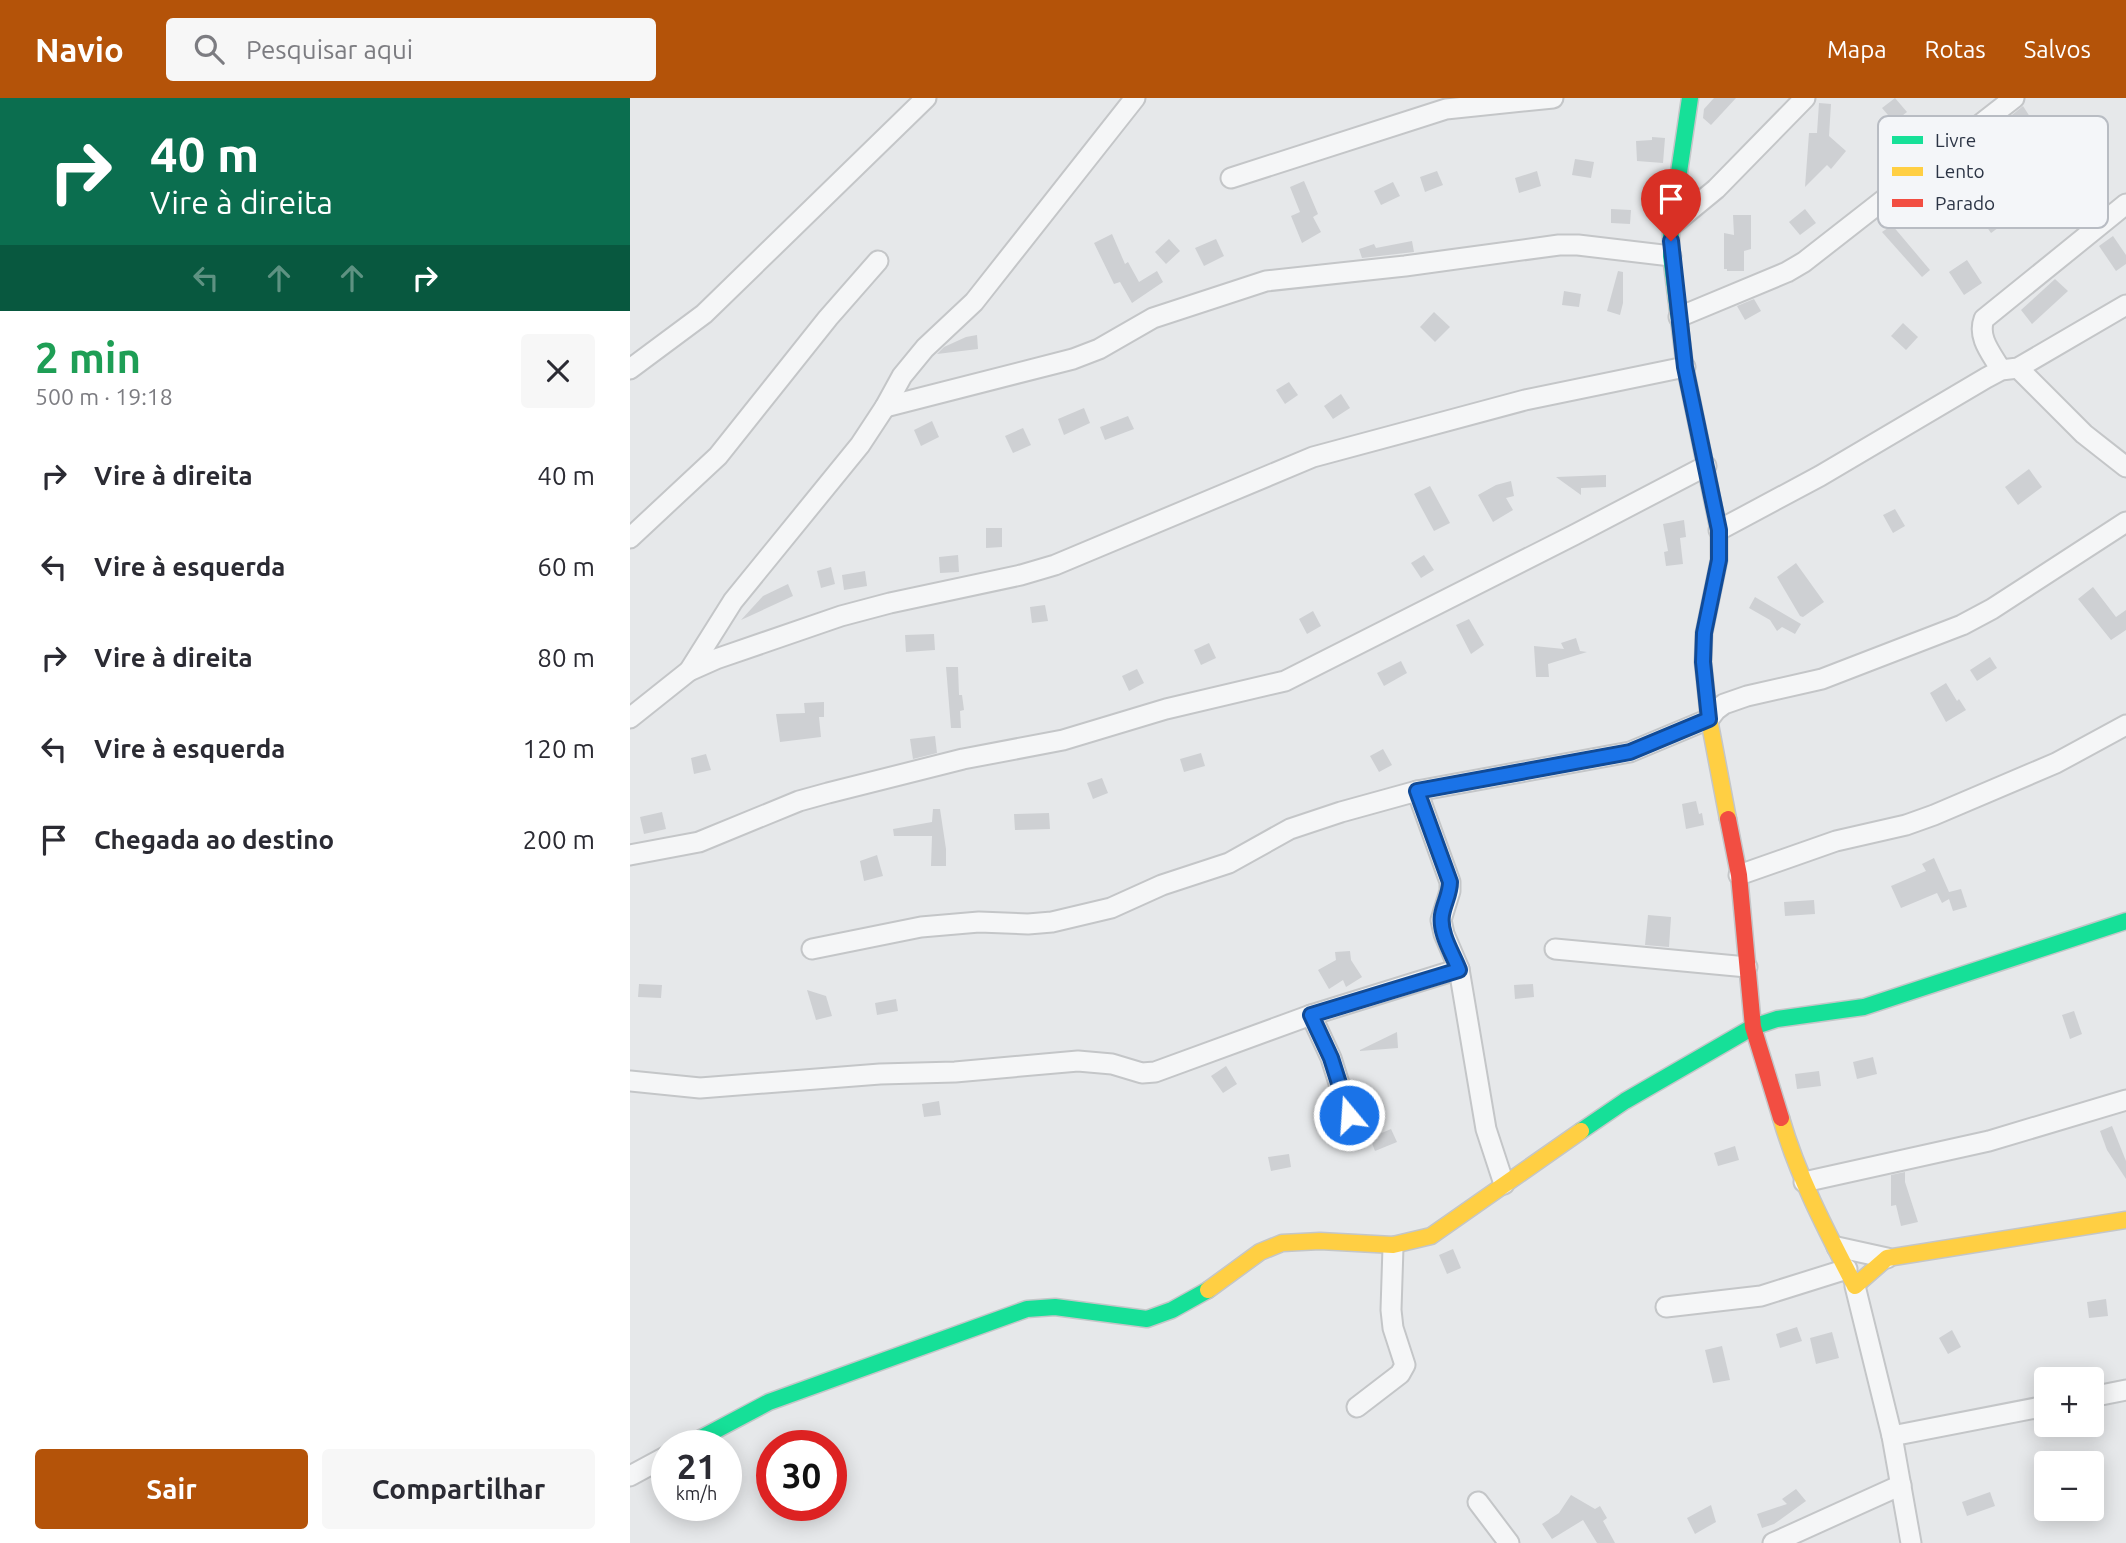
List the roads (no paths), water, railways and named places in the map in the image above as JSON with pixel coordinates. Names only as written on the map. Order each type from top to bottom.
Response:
[{"type":"street","points":[[630,369],[704,314],[926,98]]},
{"type":"street","points":[[689,671],[733,601],[860,445],[902,376],[925,348],[974,302],[1135,98]]},
{"type":"street","points":[[1231,178],[1446,109],[1553,98]]},
{"type":"street","points":[[1690,98],[1671,226],[1671,256],[1685,367],[1719,530],[1719,560],[1704,633],[1703,662],[1709,719],[1739,875],[1753,1027],[1787,1140],[1823,1223],[1851,1278],[1892,1436],[1911,1543]]},
{"type":"street","points":[[1671,226],[1716,189],[1805,98]]},
{"type":"street","points":[[1991,116],[2014,98]]},
{"type":"street","points":[[1679,317],[1787,272],[1804,262],[1878,204]]},
{"type":"street","points":[[2108,219],[2126,204]]},
{"type":"street","points":[[2096,228],[1984,319],[1980,329],[1982,337],[2010,369],[2126,467]]},
{"type":"street","points":[[885,407],[1073,359],[1099,349],[1153,318],[1266,281],[1559,245],[1671,256]]},
{"type":"street","points":[[630,538],[718,456],[828,318],[878,261]]},
{"type":"street","points":[[1719,530],[2126,305]]},
{"type":"street","points":[[630,718],[689,671],[716,659],[841,616],[1055,565],[1326,453],[1525,400],[1685,367]]},
{"type":"street","points":[[630,855],[699,842],[828,793],[963,759],[1063,740],[1166,709],[1285,681],[1706,466]]},
{"type":"street","points":[[812,949],[921,927],[978,922],[1052,922],[1111,908],[1162,885],[1229,863],[1290,829],[1341,812],[1417,791],[1630,752],[1709,719],[1724,705],[1747,696],[1835,675],[1962,625],[1992,609],[2126,522]]},
{"type":"street","points":[[1739,875],[1836,841],[1906,825],[1934,815],[2056,763],[2126,726]]},
{"type":"street","points":[[1417,791],[1450,882],[1441,920],[1459,970],[1486,1129],[1504,1184]]},
{"type":"street","points":[[716,1430],[769,1402],[1027,1309],[1055,1307],[1147,1319],[1160,1316],[1194,1299],[1266,1248],[1281,1243],[1300,1241],[1393,1247],[1416,1243],[1431,1236],[1625,1101],[1753,1027],[1777,1019],[1864,1007],[2126,921]]},
{"type":"street","points":[[1555,949],[1748,967]]},
{"type":"street","points":[[630,1081],[701,1088],[880,1074],[955,1072],[1078,1061],[1112,1064],[1142,1073],[1155,1072],[1311,1015],[1459,970]]},
{"type":"street","points":[[1311,1015],[1331,1058],[1349,1115]]},
{"type":"street","points":[[1804,1182],[1989,1141],[2126,1100]]},
{"type":"street","points":[[1666,1307],[1761,1296],[1851,1278],[1887,1258],[2126,1220]]},
{"type":"street","points":[[1357,1407],[1400,1374],[1405,1365],[1393,1328],[1391,1310],[1393,1247]]},
{"type":"street","points":[[1837,1247],[1887,1258]]},
{"type":"street","points":[[2104,1394],[2126,1390]]},
{"type":"street","points":[[1892,1436],[2034,1408]]},
{"type":"street","points":[[630,1476],[651,1465]]},
{"type":"street","points":[[1773,1543],[1901,1485]]},
{"type":"street","points":[[1478,1502],[1509,1543]]}]
